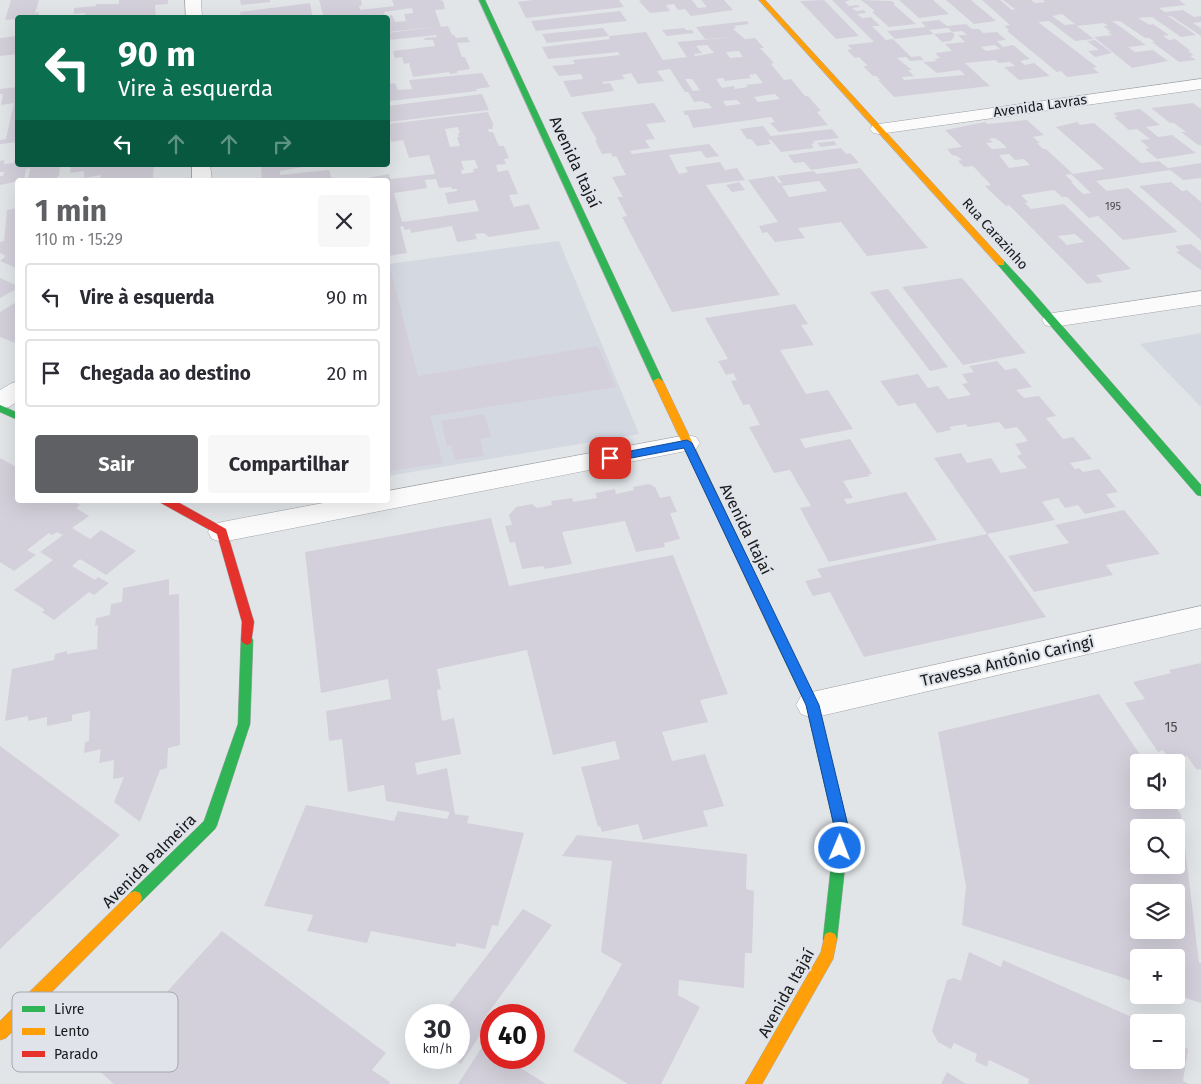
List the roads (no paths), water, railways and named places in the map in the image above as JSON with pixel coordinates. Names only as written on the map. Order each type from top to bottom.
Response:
[{"type":"street","points":[[193,0],[194,15]]},
{"type":"street","name":"Avenida Itajaí","points":[[482,0],[687,443],[812,705],[842,830],[828,954],[753,1084]]},
{"type":"street","name":"Rua Carazinho","points":[[762,0],[1053,320],[1118,398],[1201,492]]},
{"type":"street","name":"Avenida Lavras","points":[[879,129],[1201,84]]},
{"type":"street","points":[[1053,320],[1201,298]]},
{"type":"street","points":[[0,401],[15,391]]},
{"type":"street","points":[[0,408],[15,416]]},
{"type":"street","points":[[390,500],[687,443]]},
{"type":"street","points":[[170,503],[222,532],[374,503]]},
{"type":"street","name":"Avenida Palmeira","points":[[41,992],[210,825],[244,724],[248,622],[222,532]]},
{"type":"street","name":"Travessa Antônio Caringi","points":[[812,705],[1201,617]]},
{"type":"street","name":"Avenida Palmeira","points":[[0,1032],[12,1020]]}]
